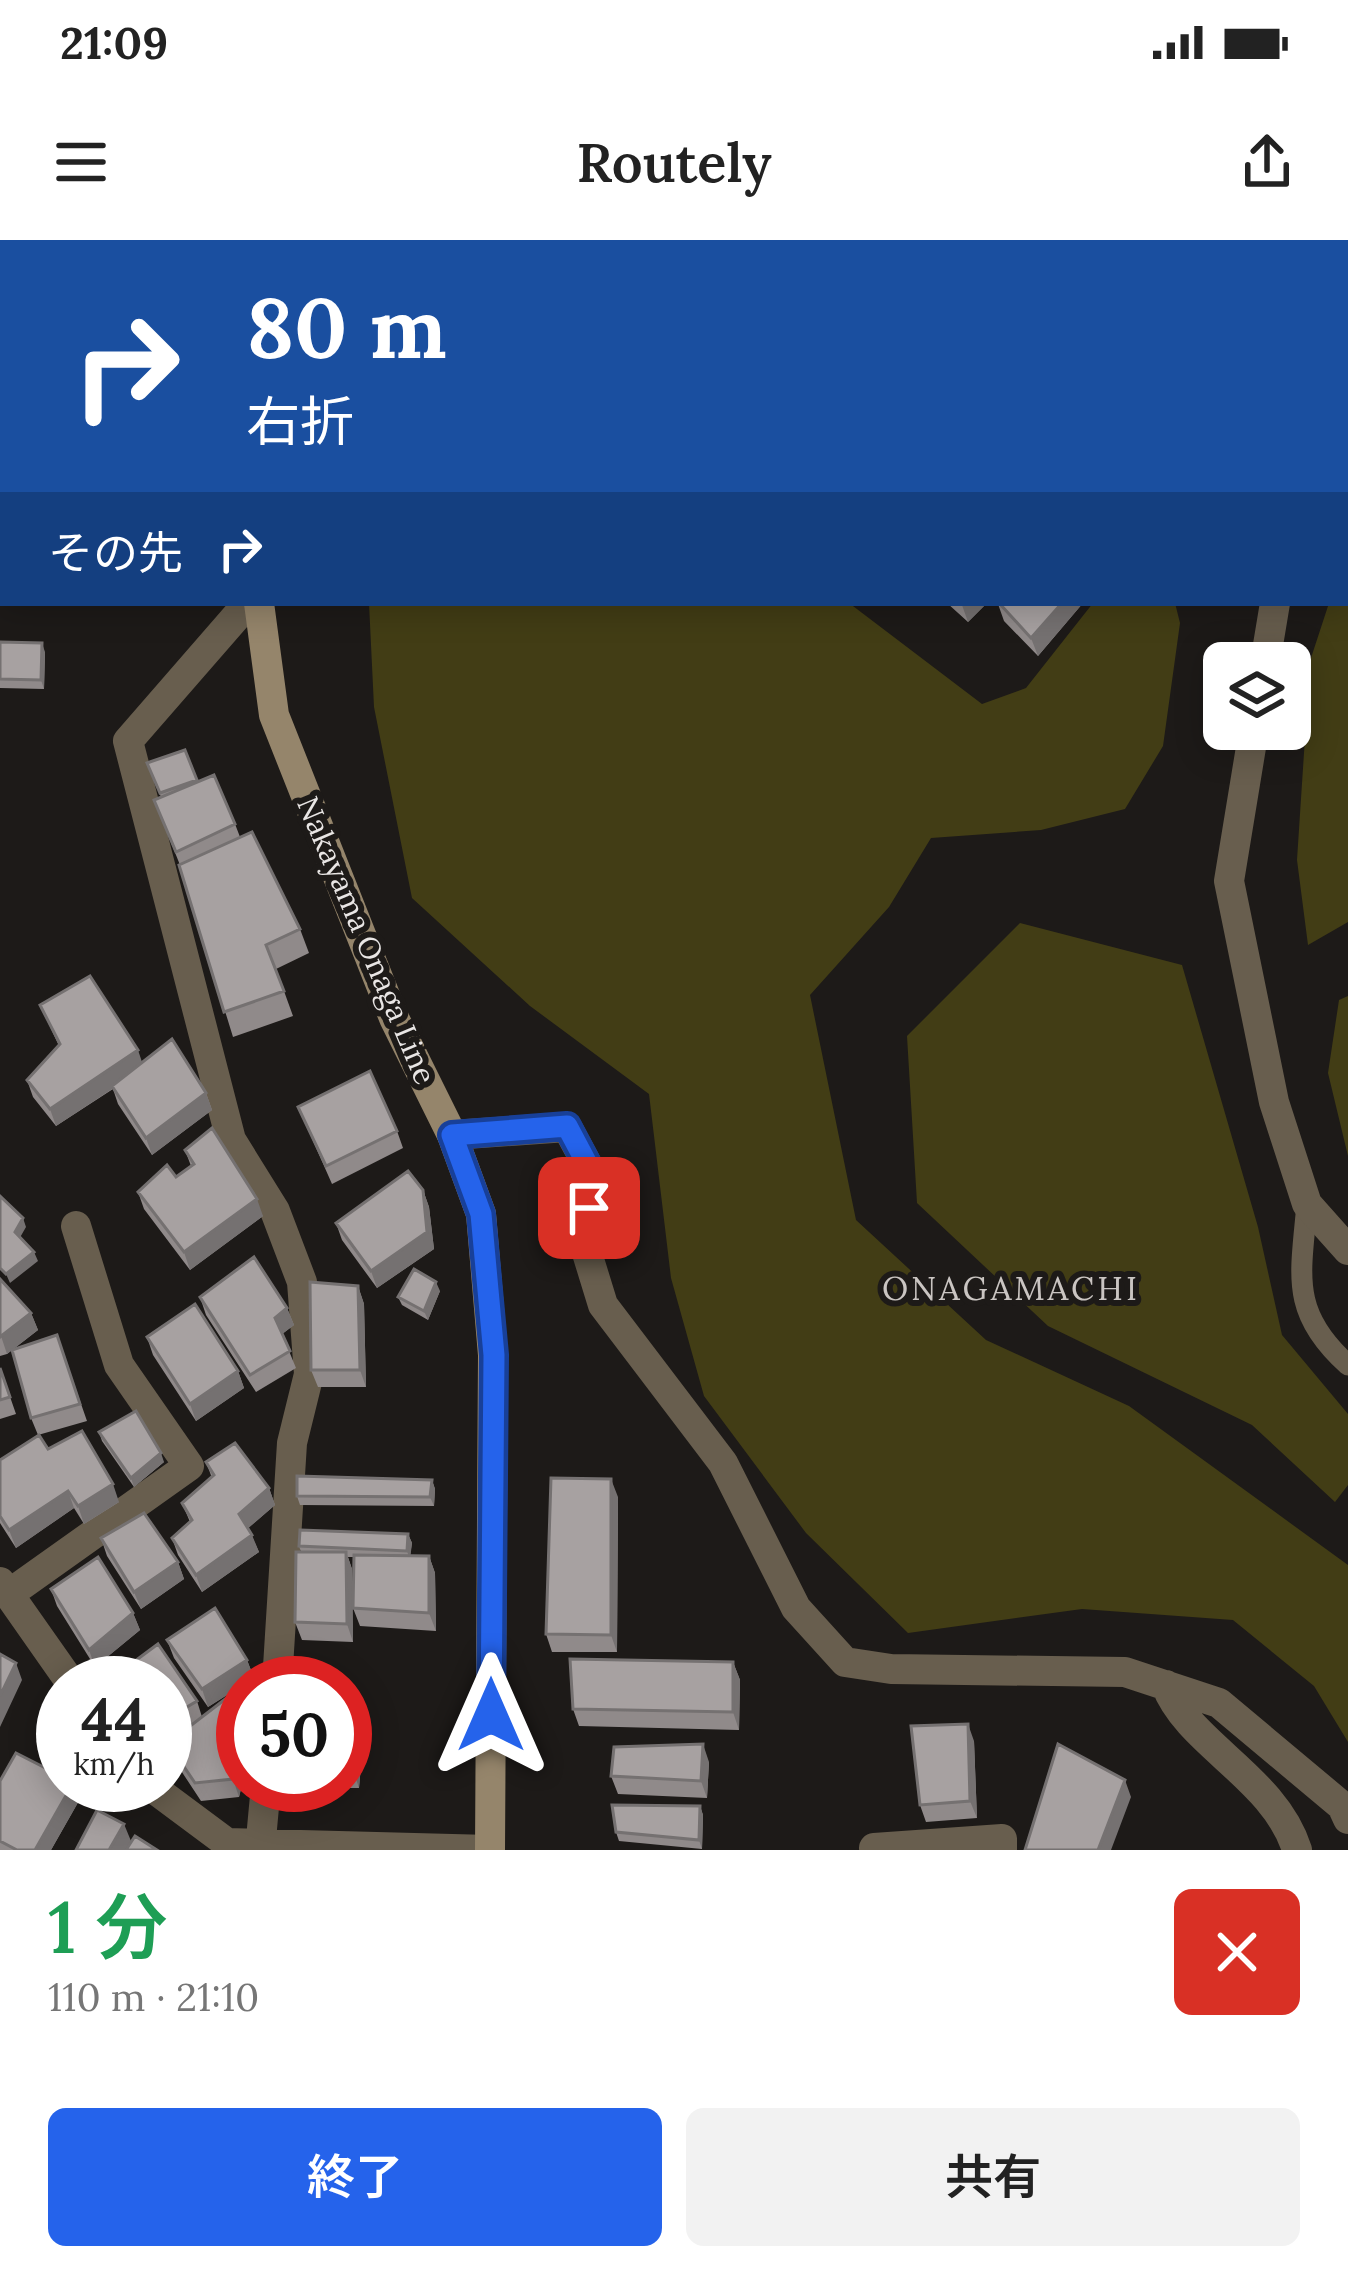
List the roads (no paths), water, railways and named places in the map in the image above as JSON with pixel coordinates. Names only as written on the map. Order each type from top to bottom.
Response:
[{"type":"main road","name":"Nakayama Onaga Line","points":[[259,606],[274,715],[394,1018],[452,1135],[481,1214],[494,1355],[490,1850]]},
{"type":"street","points":[[245,606],[128,741],[231,1139],[275,1211],[302,1282],[309,1374],[292,1442],[279,1656]]},
{"type":"street","points":[[1268,642],[1274,606]]},
{"type":"street","points":[[1251,750],[1229,881],[1274,1102],[1307,1204],[1348,1250]]},
{"type":"street","points":[[452,1135],[567,1126],[594,1177],[583,1240],[603,1305],[723,1463],[796,1608],[845,1662],[891,1670],[1125,1672],[1219,1703],[1342,1806],[1348,1820]]},
{"type":"street","points":[[52,1656],[4,1588],[189,1466],[119,1365],[76,1226]]},
{"type":"street","points":[[1166,1685],[1174,1706],[1252,1778],[1297,1850]]},
{"type":"street","points":[[185,1812],[226,1843],[260,1848],[490,1850]]},
{"type":"street","points":[[260,1848],[263,1812]]},
{"type":"street","points":[[874,1848],[1002,1839],[1002,1850]]},
{"type":"lane","points":[[1307,1204],[1300,1290],[1322,1342],[1348,1365]]},
{"type":"district","name":"ONAGAMACHI","points":[[1011,1288]]}]
